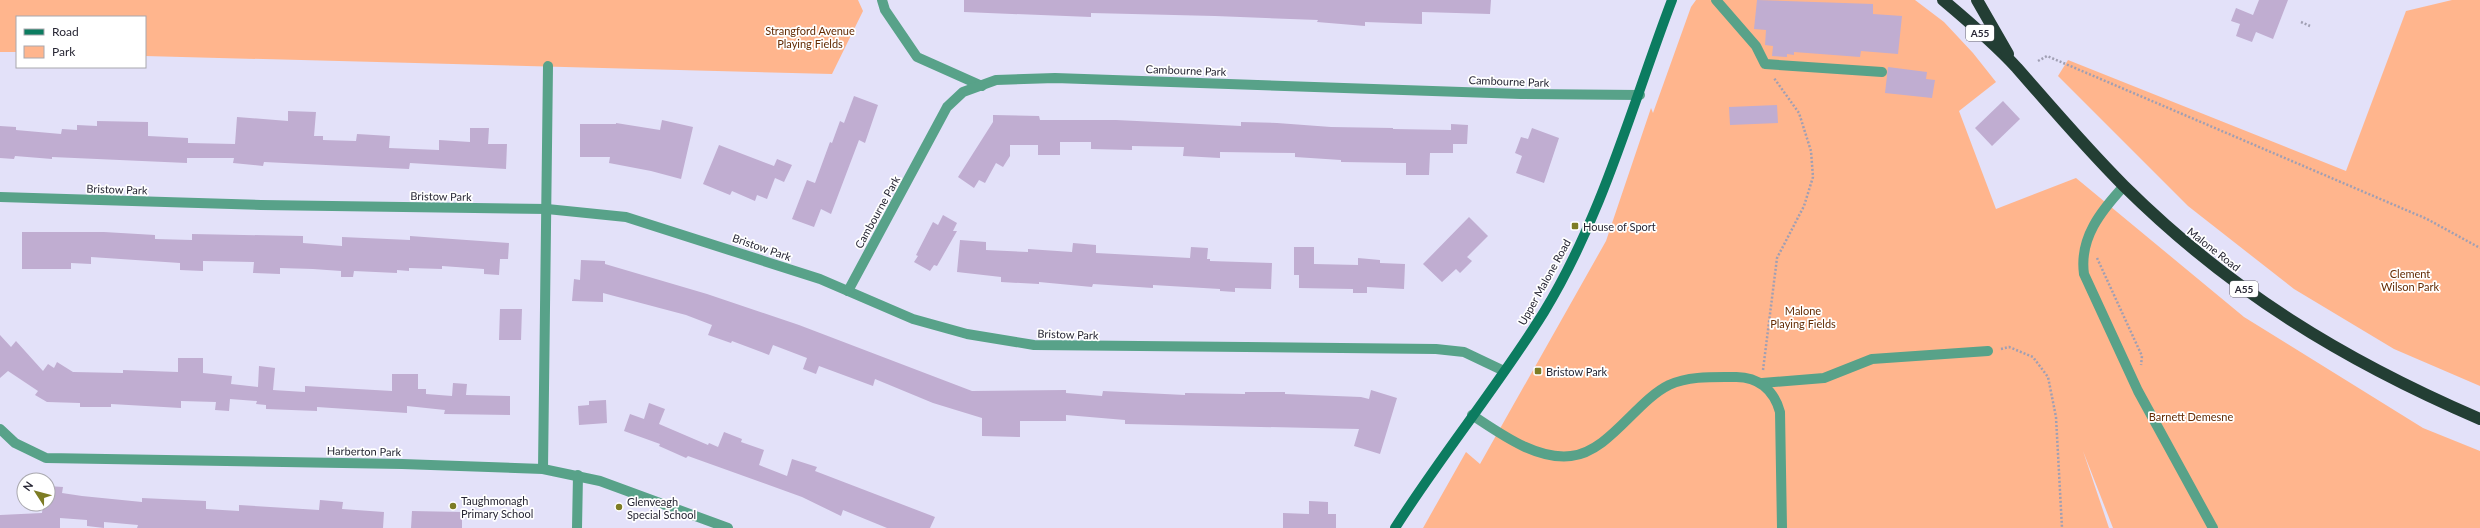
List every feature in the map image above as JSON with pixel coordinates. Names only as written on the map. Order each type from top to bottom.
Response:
[{"type":"highway","name":"Malone Road","points":[[1943,0],[2016,67],[2080,141],[2124,186],[2180,240],[2222,273],[2301,328],[2380,373],[2480,419]]},
{"type":"highway","name":"Malone Road","points":[[1977,0],[2016,67]]},
{"type":"main road","name":"Upper Malone Road","points":[[1395,528],[1544,312],[1599,201],[1640,95],[1672,0]]},
{"type":"street","points":[[882,0],[885,10],[917,58],[982,86]]},
{"type":"street","points":[[1716,0],[1756,46],[1765,64],[1882,72]]},
{"type":"street","points":[[543,469],[548,209],[548,66]]},
{"type":"street","name":"Cambourne Park","points":[[848,291],[947,107],[963,92],[996,80],[1055,78],[1640,95]]},
{"type":"street","points":[[2124,186],[2101,213],[2087,238],[2082,258],[2084,274],[2138,391],[2213,528]]},
{"type":"street","name":"Bristow Park","points":[[0,197],[261,205],[548,209],[626,217],[716,245],[848,291],[913,319],[967,334],[1034,345],[1436,349],[1464,352],[1504,371]]},
{"type":"street","points":[[1472,415],[1540,452],[1561,456],[1573,456],[1587,451],[1601,442],[1653,395],[1674,384],[1706,377],[1743,376],[1762,383],[1824,378],[1872,359],[1988,351]]},
{"type":"street","points":[[1762,383],[1777,401],[1780,412],[1782,528]]},
{"type":"street","name":"Harberton Park","points":[[0,428],[15,443],[46,458],[402,464],[543,469],[600,481],[728,528]]},
{"type":"street","points":[[577,528],[578,476]]},
{"type":"path","points":[[2301,22],[2310,26]]},
{"type":"path","points":[[2038,61],[2047,56],[2114,83],[2427,219],[2480,248]]},
{"type":"path","points":[[1762,383],[1777,258],[1804,206],[1813,177],[1811,151],[1799,113],[1784,96],[1765,64]]},
{"type":"path","points":[[2087,238],[2142,356],[2138,391]]},
{"type":"path","points":[[1988,351],[2009,347],[2033,357],[2048,377],[2056,417],[2062,528]]},
{"type":"green space","name":"Strangford Avenue Playing Fields","points":[[0,0],[858,0],[863,11],[832,74],[146,56],[146,16],[16,16],[16,52],[0,52]]},
{"type":"green space","name":"Malone Playing Fields","points":[[1696,0],[1915,0],[1944,22],[1973,53],[1996,82],[1959,111],[1996,209],[2076,178],[2244,317],[2423,428],[2480,451],[2480,528],[2113,528],[2083,451],[2109,528],[1423,528],[1466,452],[1480,464],[1606,241],[1651,108],[1653,113],[1691,7]]},
{"type":"green space","name":"Clement Wilson Park","points":[[2452,0],[2480,0],[2480,386],[2394,349],[2294,289],[2188,206],[2058,76],[2068,60],[2346,171],[2406,11]]},
{"type":"building","points":[[964,0],[1491,0],[1490,14],[1422,12],[1422,24],[1365,22],[1365,26],[1317,22],[1318,20],[1215,16],[1091,13],[1091,17],[964,12]]},
{"type":"building","points":[[1757,0],[1873,4],[1873,14],[1902,16],[1898,54],[1861,51],[1860,57],[1794,52],[1794,55],[1787,54],[1787,57],[1772,56],[1773,46],[1765,45],[1766,30],[1754,29]]},
{"type":"building","points":[[2259,0],[2288,0],[2273,39],[2256,32],[2252,42],[2236,36],[2240,24],[2231,21],[2236,8],[2253,15]]},
{"type":"building","points":[[1888,67],[1927,72],[1926,79],[1935,80],[1932,98],[1885,93]]},
{"type":"building","points":[[854,96],[878,105],[865,143],[859,140],[831,214],[821,209],[814,227],[792,219],[807,180],[815,183],[830,142],[832,143],[840,121],[844,123]]},
{"type":"building","points":[[2003,101],[2020,119],[1992,146],[1975,128]]},
{"type":"building","points":[[1777,105],[1778,123],[1730,125],[1729,107]]},
{"type":"building","points":[[288,111],[316,112],[314,136],[323,136],[323,140],[356,141],[357,134],[390,136],[389,148],[439,150],[439,140],[470,142],[470,128],[489,128],[488,144],[507,144],[506,169],[410,163],[409,169],[264,162],[263,166],[233,163],[234,158],[187,158],[187,163],[52,157],[52,159],[15,156],[14,159],[0,158],[0,126],[16,127],[16,130],[61,134],[62,129],[77,130],[77,125],[97,126],[97,121],[148,122],[148,136],[188,138],[188,143],[235,144],[237,117],[288,121]]},
{"type":"building","points":[[993,115],[1039,116],[1040,120],[1116,120],[1241,126],[1241,122],[1331,127],[1451,130],[1451,124],[1468,125],[1467,144],[1453,144],[1453,153],[1430,153],[1429,175],[1406,175],[1406,163],[1341,162],[1341,160],[1295,157],[1295,153],[1220,152],[1220,158],[1183,156],[1184,147],[1132,146],[1132,150],[1091,149],[1091,142],[1060,142],[1060,155],[1038,155],[1038,145],[1010,145],[1010,156],[1003,167],[996,163],[985,183],[979,180],[974,188],[958,177],[993,122]]},
{"type":"building","points":[[662,120],[693,127],[681,179],[651,171],[609,163],[610,157],[580,157],[580,124],[616,123],[660,130]]},
{"type":"building","points":[[1532,128],[1559,138],[1544,183],[1516,173],[1522,156],[1515,153],[1521,137],[1528,139]]},
{"type":"building","points":[[719,145],[774,166],[777,159],[792,165],[784,182],[775,178],[767,199],[757,195],[755,201],[732,191],[730,195],[703,184]]},
{"type":"building","points":[[943,215],[957,223],[953,231],[957,231],[937,266],[934,265],[930,271],[914,262],[933,222],[938,225]]},
{"type":"building","points":[[1469,217],[1488,236],[1467,257],[1472,261],[1460,273],[1456,269],[1442,282],[1423,264]]},
{"type":"building","points":[[22,232],[104,232],[155,235],[155,239],[192,240],[192,234],[303,236],[303,243],[342,246],[342,237],[410,240],[410,236],[509,243],[508,259],[500,259],[499,275],[484,274],[484,269],[442,266],[442,269],[409,268],[409,271],[397,270],[397,273],[354,271],[353,277],[341,277],[341,271],[313,269],[280,268],[280,274],[253,273],[254,262],[203,261],[203,271],[180,270],[180,263],[91,257],[91,264],[71,263],[71,269],[22,269]]},
{"type":"building","points":[[960,240],[986,242],[986,250],[1028,252],[1028,249],[1072,252],[1073,243],[1096,245],[1096,253],[1190,258],[1191,247],[1208,248],[1207,259],[1210,259],[1210,261],[1272,263],[1271,289],[1235,288],[1235,292],[1220,291],[1220,289],[1153,285],[1153,288],[1093,284],[1092,287],[1039,282],[1039,284],[1001,282],[1001,277],[957,272]]},
{"type":"building","points":[[1294,247],[1314,247],[1314,264],[1358,265],[1358,258],[1380,260],[1380,263],[1405,264],[1404,289],[1367,287],[1367,293],[1353,293],[1353,289],[1299,288],[1299,275],[1294,275]]},
{"type":"building","points":[[581,260],[605,261],[605,264],[707,294],[799,325],[972,391],[1066,390],[1066,393],[1102,396],[1103,391],[1185,395],[1185,393],[1245,394],[1245,392],[1285,392],[1285,394],[1361,397],[1369,399],[1371,390],[1397,398],[1380,454],[1354,446],[1359,429],[1125,424],[1125,420],[1066,415],[1066,421],[1020,421],[1020,437],[982,436],[982,418],[933,403],[875,379],[873,386],[819,366],[816,374],[803,369],[807,358],[773,345],[769,355],[732,341],[731,343],[708,335],[712,325],[686,315],[603,293],[603,302],[572,301],[574,279],[580,280]]},
{"type":"building","points":[[500,309],[522,309],[521,340],[499,340]]},
{"type":"building","points":[[0,335],[11,347],[16,341],[43,371],[48,364],[54,368],[57,362],[73,372],[123,373],[123,370],[178,372],[178,358],[203,358],[203,373],[232,376],[231,384],[258,387],[259,366],[275,368],[273,390],[305,392],[305,386],[392,391],[392,374],[418,374],[418,389],[426,389],[426,394],[452,396],[453,383],[467,384],[466,395],[510,396],[510,415],[444,414],[445,410],[407,406],[407,413],[317,407],[317,411],[266,409],[266,405],[256,404],[257,401],[230,399],[229,411],[215,410],[216,402],[181,401],[181,408],[111,404],[111,407],[80,407],[80,403],[47,402],[35,395],[38,391],[8,371],[0,378]]},
{"type":"building","points":[[606,400],[607,423],[579,425],[578,406],[589,405],[589,401]]},
{"type":"building","points":[[649,403],[665,409],[659,424],[708,445],[709,443],[718,447],[724,432],[742,439],[741,442],[764,450],[759,465],[787,476],[792,459],[817,467],[815,471],[935,517],[930,528],[887,528],[843,510],[841,516],[802,497],[688,456],[686,458],[659,446],[660,444],[624,431],[630,414],[644,419]]},
{"type":"building","points":[[56,487],[63,487],[62,493],[142,502],[142,498],[206,501],[206,509],[239,511],[239,505],[319,510],[320,500],[343,502],[342,509],[384,512],[383,528],[137,528],[138,525],[104,522],[104,528],[87,526],[87,520],[60,518],[60,528],[0,528],[0,515],[56,512]]},
{"type":"building","points":[[1309,501],[1328,502],[1328,514],[1336,514],[1336,528],[1283,528],[1283,513],[1309,514]]},
{"type":"building","points":[[412,511],[462,512],[462,528],[411,528]]},
{"type":"place","name":"House of Sport","points":[[1575,226]]},
{"type":"place","name":"Bristow Park","points":[[1538,371]]},
{"type":"place","name":"Taughmonagh Primary School","points":[[453,506]]},
{"type":"place","name":"Glenveagh Special School","points":[[619,507]]},
{"type":"park label","name":"Barnett Demesne","points":[[2191,416]]}]
